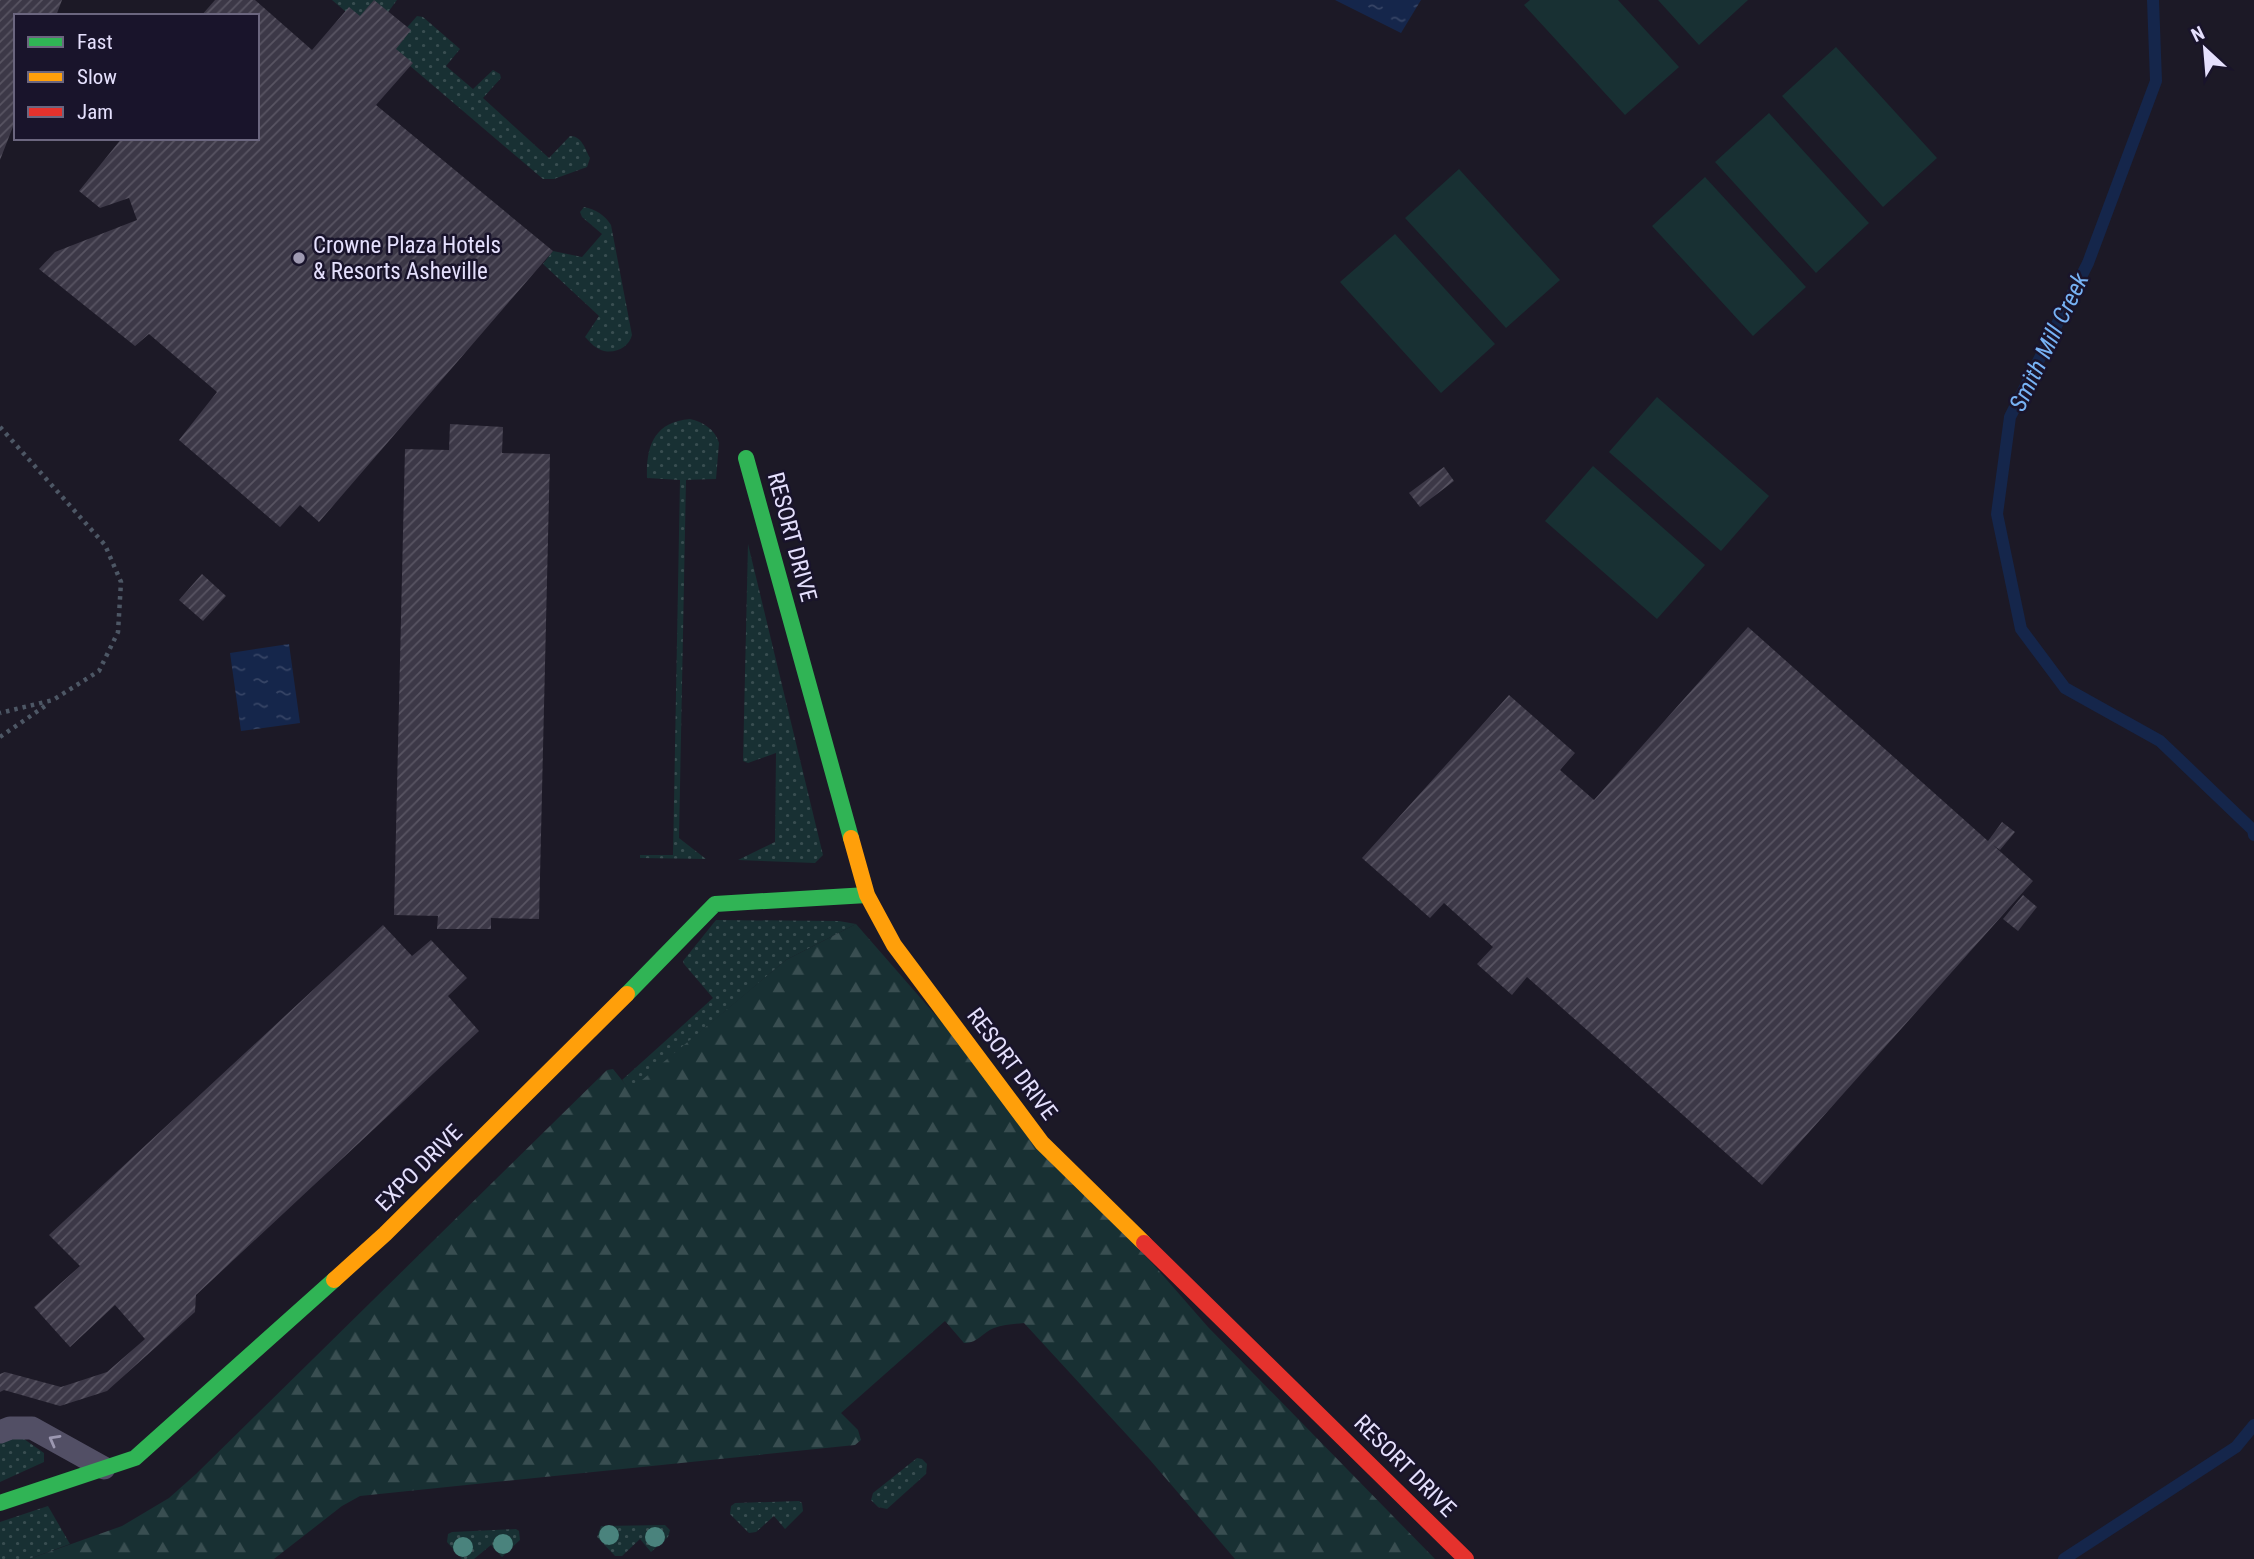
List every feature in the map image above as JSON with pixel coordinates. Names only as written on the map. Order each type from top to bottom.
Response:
[{"type":"street","name":"RESORT DRIVE","points":[[746,458],[867,895],[894,945],[1042,1143],[1466,1559]]},
{"type":"street","name":"EXPO DRIVE","points":[[0,1503],[135,1458],[385,1234],[605,1017],[715,904],[867,895]]},
{"type":"lane","points":[[0,1432],[9,1428],[32,1428],[104,1468]]},
{"type":"path","points":[[0,427],[106,545],[121,582],[118,632],[99,671],[0,737]]},
{"type":"path","points":[[0,713],[53,701]]},
{"type":"green space","points":[[332,0],[397,0],[372,34]]},
{"type":"green space","points":[[1530,0],[1618,0],[1679,67],[1625,115],[1524,5]]},
{"type":"green space","points":[[1658,0],[1748,0],[1699,45]]},
{"type":"green space","points":[[417,16],[423,17],[460,49],[446,66],[473,89],[493,70],[500,74],[501,78],[483,98],[549,158],[570,136],[583,144],[590,158],[587,167],[554,179],[543,179],[389,48]]},
{"type":"green space","points":[[1836,47],[1937,158],[1883,207],[1782,96]]},
{"type":"green space","points":[[1769,113],[1869,223],[1816,273],[1715,162]]},
{"type":"green space","points":[[1459,169],[1560,280],[1506,328],[1405,218]]},
{"type":"green space","points":[[1705,177],[1806,287],[1753,336],[1652,226]]},
{"type":"green space","points":[[584,207],[599,213],[611,225],[632,335],[624,347],[609,352],[599,349],[585,337],[599,316],[543,264],[553,251],[582,257],[602,234],[582,217],[580,212]]},
{"type":"green space","points":[[1395,234],[1495,344],[1441,393],[1340,282]]},
{"type":"green space","points":[[1657,397],[1769,496],[1721,551],[1609,452]]},
{"type":"green space","points":[[690,419],[708,427],[719,443],[716,479],[683,480],[686,480],[679,838],[706,859],[640,858],[640,855],[673,855],[680,480],[647,478],[648,456],[660,431],[678,421]]},
{"type":"green space","points":[[1593,466],[1705,565],[1657,619],[1545,521]]},
{"type":"green space","points":[[748,544],[823,855],[815,863],[738,860],[775,842],[776,753],[748,763],[743,761]]},
{"type":"green space","points":[[716,920],[839,921],[856,924],[786,960],[630,1091],[622,1080],[713,998],[683,961]]},
{"type":"green space","points":[[856,924],[1208,1327],[1435,1559],[1235,1559],[1150,1460],[1024,1323],[994,1328],[973,1342],[964,1343],[945,1321],[841,1413],[858,1430],[861,1440],[855,1445],[360,1496],[342,1506],[274,1559],[29,1559],[122,1526],[169,1498],[607,1070],[613,1069],[630,1090],[786,960]]},
{"type":"green space","points":[[24,1439],[44,1453],[44,1462],[0,1482],[0,1440]]},
{"type":"green space","points":[[917,1458],[927,1464],[926,1474],[887,1509],[878,1507],[871,1500],[873,1493]]},
{"type":"green space","points":[[799,1501],[803,1511],[785,1529],[774,1516],[756,1532],[749,1533],[730,1514],[731,1506],[735,1503]]},
{"type":"green space","points":[[48,1506],[70,1544],[29,1559],[0,1559],[0,1522]]},
{"type":"green space","points":[[665,1525],[670,1530],[668,1537],[651,1552],[640,1539],[622,1556],[615,1556],[597,1537],[601,1526]]},
{"type":"green space","points":[[519,1531],[520,1540],[502,1557],[491,1545],[474,1559],[462,1559],[447,1542],[448,1534],[452,1532]]},
{"type":"water","points":[[1335,0],[1421,0],[1401,33]]},
{"type":"water","points":[[289,644],[300,723],[241,731],[230,653]]},
{"type":"building","points":[[0,0],[62,0],[57,14],[14,14],[14,124],[0,160]]},
{"type":"building","name":"Crowne Plaza Hotels & Resorts Asheville","points":[[215,0],[255,0],[312,50],[349,7],[360,16],[374,0],[411,30],[396,49],[413,63],[376,105],[553,251],[319,522],[300,505],[280,527],[179,440],[217,392],[149,334],[135,346],[39,269],[55,252],[137,220],[129,198],[100,208],[79,191],[120,140],[259,140],[259,14],[203,14]]},
{"type":"building","points":[[450,424],[503,427],[502,453],[550,454],[539,919],[491,918],[491,929],[437,929],[438,916],[394,915],[405,449],[449,450]]},
{"type":"building","points":[[1444,467],[1454,481],[1420,507],[1409,493]]},
{"type":"building","points":[[202,574],[226,596],[203,621],[179,600]]},
{"type":"building","points":[[1748,627],[1988,841],[2002,822],[2015,832],[2000,850],[1993,845],[2033,881],[1762,1185],[1527,977],[1512,995],[1477,964],[1493,947],[1444,903],[1430,918],[1362,858],[1509,695],[1575,753],[1560,770],[1594,800]]},
{"type":"building","points":[[2023,895],[2037,907],[2018,931],[2003,919]]},
{"type":"building","points":[[383,925],[412,956],[431,940],[467,978],[448,996],[479,1031],[196,1295],[195,1312],[107,1391],[60,1406],[4,1390],[0,1392],[0,1374],[5,1372],[61,1387],[107,1372],[145,1339],[115,1305],[70,1347],[34,1307],[80,1266],[49,1235]]},
{"type":"waterway","name":"Smith Mill Creek","points":[[2153,0],[2156,81],[2088,263],[2010,417],[1997,514],[2021,629],[2065,688],[2160,741],[2253,830],[2254,835]]},
{"type":"waterway","name":"Smith Mill Creek","points":[[2064,1559],[2236,1447],[2254,1425]]},
{"type":"traffic: fast","points":[[746,458],[851,838]]},
{"type":"traffic: fast","points":[[627,994],[715,904],[867,895]]},
{"type":"traffic: fast","points":[[0,1503],[135,1458],[334,1280]]},
{"type":"traffic: slow","points":[[851,838],[867,895],[894,945],[1042,1143],[1144,1243]]},
{"type":"traffic: slow","points":[[334,1280],[385,1234],[627,994]]},
{"type":"traffic: jam","points":[[1144,1243],[1466,1559]]},
{"type":"place","name":"Crowne Plaza Hotels & Resorts Asheville","points":[[299,258]]}]
